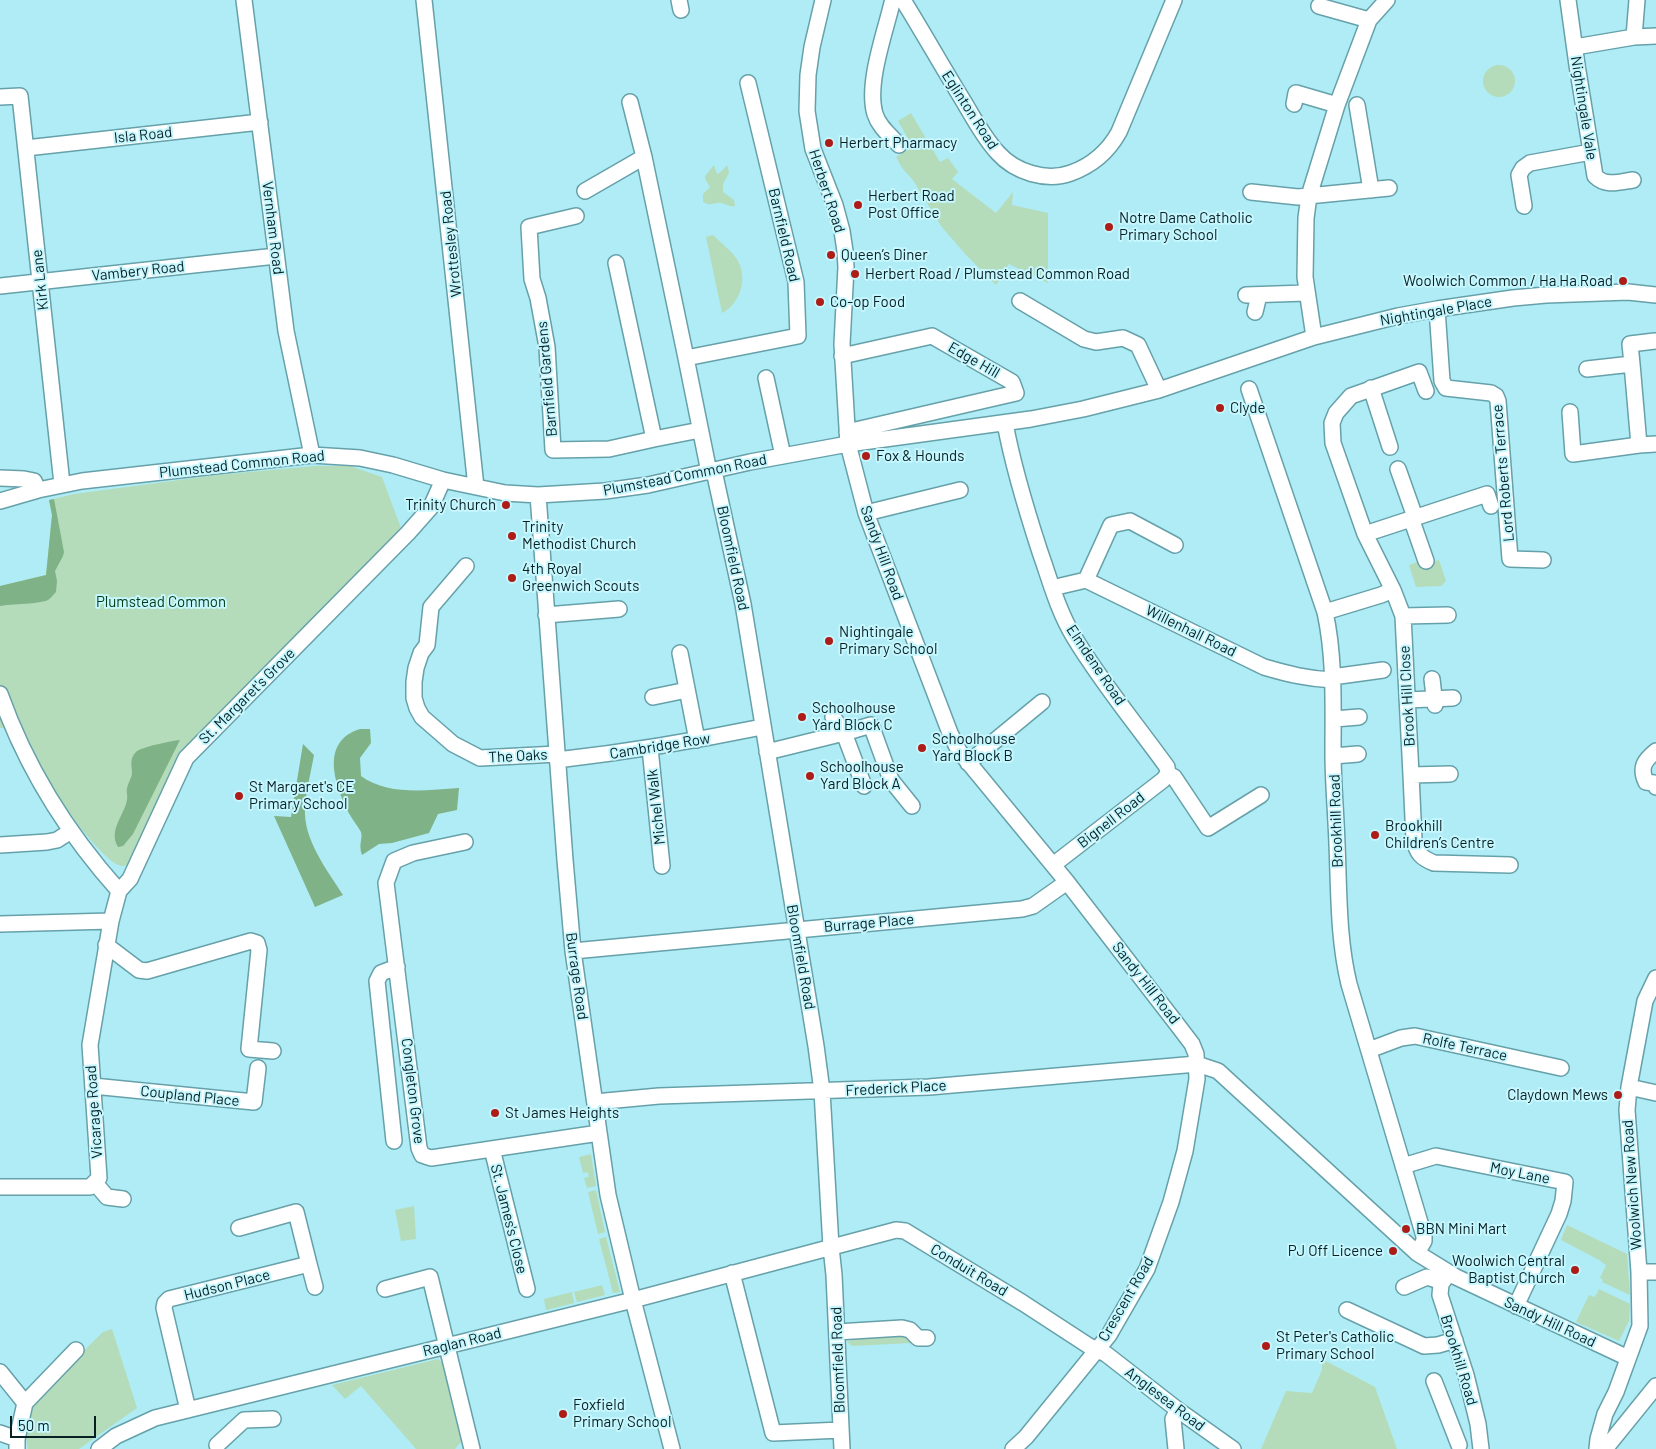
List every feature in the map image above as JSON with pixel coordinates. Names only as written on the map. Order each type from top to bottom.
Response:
[{"type":"street","name":"Vernham Road","points":[[244,0],[286,331],[312,455]]},
{"type":"street","name":"Wrottesley Road","points":[[424,0],[476,487]]},
{"type":"street","name":"Herbert Road","points":[[823,0],[812,47],[808,75],[807,111],[813,149],[835,205],[842,231],[846,267],[842,356],[847,438]]},
{"type":"street","points":[[896,0],[892,3],[876,64],[872,95],[875,114],[882,128],[899,145]]},
{"type":"street","name":"Eglinton Road","points":[[903,0],[981,131],[998,154],[1013,166],[1027,172],[1052,176],[1067,175],[1081,170],[1102,155],[1112,144],[1119,132],[1174,0]]},
{"type":"street","points":[[1314,337],[1305,277],[1309,196],[1337,105],[1369,20],[1387,0]]},
{"type":"street","name":"Nightingale Vale","points":[[1568,0],[1595,176],[1600,182],[1612,183],[1633,180]]},
{"type":"street","points":[[1634,37],[1637,0]]},
{"type":"street","points":[[1318,6],[1369,20]]},
{"type":"street","points":[[1575,46],[1634,37],[1656,36]]},
{"type":"street","name":"Barnfield Road","points":[[686,358],[798,336],[796,282],[748,83]]},
{"type":"street","points":[[1294,104],[1296,93],[1337,105]]},
{"type":"street","name":"Kirk Lane","points":[[0,97],[20,96],[62,484]]},
{"type":"street","points":[[630,102],[644,157],[700,430],[711,471]]},
{"type":"street","points":[[1357,105],[1371,190]]},
{"type":"street","name":"Isla Road","points":[[26,148],[260,122]]},
{"type":"street","points":[[1524,206],[1519,175],[1523,168],[1530,163],[1591,152]]},
{"type":"street","points":[[585,191],[644,157]]},
{"type":"street","points":[[1251,192],[1309,196],[1388,188]]},
{"type":"street","name":"Barnfield Gardens","points":[[576,216],[529,227],[532,279],[538,298],[547,347],[554,450],[609,449],[700,430]]},
{"type":"street","name":"Vambery Road","points":[[0,286],[276,256]]},
{"type":"street","points":[[616,264],[654,439]]},
{"type":"street","name":"Nightingale Place","points":[[1628,292],[1656,284]]},
{"type":"street","name":"Nightingale Place","points":[[1248,360],[1314,337],[1398,316],[1437,309],[1513,298],[1628,292],[1656,296]]},
{"type":"street","points":[[1255,312],[1252,295],[1306,293]]},
{"type":"street","points":[[1020,301],[1084,340],[1096,342],[1123,338],[1138,345],[1159,390]]},
{"type":"street","name":"Lord Roberts Terrace","points":[[1437,309],[1442,381],[1446,388],[1491,393],[1496,396],[1498,401],[1510,559],[1543,560]]},
{"type":"street","name":"Edge Hill","points":[[842,356],[932,336],[1012,382],[1016,392],[867,428],[847,438]]},
{"type":"street","points":[[1639,445],[1630,344],[1655,341]]},
{"type":"street","name":"Plumstead Common Road","points":[[0,501],[62,484],[312,455],[360,458],[393,465],[443,480],[505,492],[538,494],[605,492],[648,485],[783,456],[847,438],[1005,423],[1084,409],[1159,390],[1248,360]]},
{"type":"street","points":[[1587,369],[1632,364]]},
{"type":"street","name":"Brook Hill Close","points":[[1426,391],[1419,372],[1351,396],[1336,413],[1332,434],[1333,444],[1365,534],[1393,590],[1403,616],[1416,850],[1423,858],[1434,863],[1510,865]]},
{"type":"street","points":[[766,378],[783,456]]},
{"type":"street","points":[[1371,388],[1390,447]]},
{"type":"street","name":"Brookhill Road","points":[[1249,389],[1325,612],[1332,678],[1333,756],[1343,956],[1349,984],[1424,1236],[1424,1241],[1417,1254]]},
{"type":"street","points":[[1570,412],[1574,458],[1639,445],[1656,444]]},
{"type":"street","name":"Elmdene Road","points":[[1005,423],[1018,484],[1059,607],[1073,635],[1167,767],[1168,774],[1174,777],[1208,828],[1261,795]]},
{"type":"street","name":"Sandy Hill Road","points":[[847,438],[866,513],[950,733],[959,751],[1067,882],[1192,1044],[1197,1064],[1218,1071],[1445,1278],[1516,1306],[1628,1358]]},
{"type":"street","points":[[1398,469],[1426,561]]},
{"type":"street","name":"Bloomfield Road","points":[[711,471],[743,604],[816,1046],[822,1091],[837,1332],[842,1449]]},
{"type":"street","points":[[0,478],[34,481],[38,490]]},
{"type":"street","name":"St. Margaret's Grove","points":[[106,945],[119,891],[130,879],[186,758],[408,534],[431,507],[443,480]]},
{"type":"street","points":[[866,513],[960,490]]},
{"type":"street","name":"Burrage Road","points":[[538,494],[573,951],[594,1102],[608,1194],[632,1300],[672,1449]]},
{"type":"street","points":[[1365,534],[1487,494]]},
{"type":"street","points":[[1052,588],[1086,580],[1111,525],[1130,521],[1175,545]]},
{"type":"street","name":"The Oaks","points":[[466,566],[431,607],[427,646],[421,653],[414,682],[414,698],[417,708],[422,717],[453,744],[480,758],[557,757]]},
{"type":"street","name":"Willenhall Road","points":[[1086,580],[1264,667],[1292,676],[1313,679],[1332,678],[1383,670]]},
{"type":"street","points":[[1325,612],[1393,590]]},
{"type":"street","points":[[546,614],[619,609]]},
{"type":"street","points":[[1403,616],[1448,615]]},
{"type":"street","points":[[680,653],[697,740]]},
{"type":"street","points":[[1432,679],[1434,702]]},
{"type":"street","points":[[653,696],[687,690]]},
{"type":"street","points":[[0,694],[19,742],[44,790],[71,831],[119,891]]},
{"type":"street","points":[[1407,700],[1434,702],[1453,698]]},
{"type":"street","points":[[968,763],[1042,702]]},
{"type":"street","points":[[833,717],[844,733],[864,786]]},
{"type":"street","points":[[1334,719],[1360,717]]},
{"type":"street","points":[[767,752],[871,725],[891,780],[912,806]]},
{"type":"street","name":"Cambridge Row","points":[[557,757],[650,748],[762,727]]},
{"type":"street","name":"Michel Walk","points":[[650,748],[662,866]]},
{"type":"street","points":[[1656,751],[1645,760],[1643,774],[1646,782],[1654,783],[1656,787]]},
{"type":"street","points":[[1333,756],[1358,754]]},
{"type":"street","name":"Bignell Road","points":[[1053,865],[1163,780],[1168,774]]},
{"type":"street","points":[[1411,775],[1450,774]]},
{"type":"street","points":[[0,845],[47,842],[56,840],[71,831]]},
{"type":"street","name":"Congleton Grove","points":[[466,842],[412,853],[394,862],[386,882],[419,1148],[422,1154],[431,1158],[599,1133]]},
{"type":"street","name":"Burrage Place","points":[[573,951],[1022,909],[1033,906],[1067,882]]},
{"type":"street","points":[[0,924],[111,921]]},
{"type":"street","points":[[106,945],[139,970],[147,970],[251,941],[257,943],[259,950],[249,1049],[273,1052]]},
{"type":"street","name":"Vicarage Road","points":[[95,1183],[98,1178],[90,1045],[106,945]]},
{"type":"street","name":"Congleton Grove","points":[[394,1140],[377,981],[381,973],[397,967]]},
{"type":"street","name":"Woolwich New Road","points":[[1597,1449],[1605,1414],[1616,1392],[1640,1326],[1627,1110],[1629,1087],[1645,1001],[1656,978]]},
{"type":"street","name":"Rolfe Terrace","points":[[1369,1050],[1401,1038],[1415,1036],[1561,1068]]},
{"type":"street","name":"Frederick Place","points":[[594,1102],[659,1096],[947,1086],[1197,1064]]},
{"type":"street","name":"Crescent Road","points":[[1013,1449],[1026,1437],[1109,1335],[1147,1269],[1171,1202],[1185,1151],[1197,1079],[1197,1064]]},
{"type":"street","name":"Coupland Place","points":[[93,1086],[254,1102],[258,1068]]},
{"type":"street","points":[[1629,1087],[1656,1093]]},
{"type":"street","name":"St. James's Close","points":[[492,1149],[527,1289]]},
{"type":"street","name":"Moy Lane","points":[[1403,1166],[1436,1156],[1565,1182],[1563,1201],[1558,1214],[1516,1306]]},
{"type":"street","points":[[0,1187],[90,1187],[95,1183],[108,1197],[123,1198]]},
{"type":"street","points":[[238,1228],[296,1212],[315,1287]]},
{"type":"street","name":"Conduit Road","points":[[831,1247],[896,1230],[905,1231],[1097,1350]]},
{"type":"street","name":"Raglan Road","points":[[99,1449],[116,1436],[155,1418],[632,1300],[831,1247]]},
{"type":"street","name":"Hudson Place","points":[[188,1410],[164,1308],[165,1303],[169,1299],[309,1264]]},
{"type":"street","points":[[1638,1272],[1656,1272]]},
{"type":"street","points":[[732,1273],[773,1433],[840,1430]]},
{"type":"street","points":[[385,1289],[430,1277],[471,1448]]},
{"type":"street","points":[[1404,1287],[1427,1278],[1445,1278]]},
{"type":"street","name":"Brookhill Road","points":[[1445,1278],[1439,1290],[1440,1295],[1473,1405],[1481,1449]]},
{"type":"street","points":[[1347,1310],[1424,1346],[1438,1345],[1455,1340]]},
{"type":"street","points":[[837,1332],[902,1328],[910,1330],[918,1338],[927,1338]]},
{"type":"street","points":[[0,1433],[17,1444],[25,1404],[76,1350]]},
{"type":"street","name":"Anglesea Road","points":[[1097,1350],[1106,1354],[1178,1410],[1233,1449]]},
{"type":"street","points":[[0,1372],[25,1404]]},
{"type":"street","points":[[1434,1381],[1462,1448]]},
{"type":"street","points":[[1605,1449],[1656,1386]]},
{"type":"street","points":[[1616,1392],[1620,1406],[1632,1417]]},
{"type":"street","points":[[238,1397],[244,1420]]},
{"type":"street","points":[[1176,1449],[1173,1419],[1178,1410]]},
{"type":"street","points":[[217,1445],[244,1420],[273,1419]]},
{"type":"green space","points":[[1499,65],[1510,70],[1515,81],[1510,92],[1499,97],[1488,92],[1483,81],[1488,70]]},
{"type":"green space","points":[[911,113],[940,162],[948,158],[958,172],[952,179],[996,213],[1013,192],[1012,205],[1048,213],[1048,283],[1009,264],[996,285],[941,226],[913,180],[902,168],[896,157],[913,147],[898,121]]},
{"type":"green space","points":[[714,165],[717,174],[727,165],[729,173],[723,184],[723,192],[734,200],[735,206],[703,202],[703,194],[710,187],[705,176]]},
{"type":"green space","points":[[713,235],[736,257],[742,275],[741,290],[738,297],[734,304],[722,313],[706,237]]},
{"type":"green space","name":"Plumstead Common","points":[[315,466],[350,466],[382,477],[401,528],[393,539],[179,753],[130,863],[124,866],[116,864],[84,832],[50,786],[21,727],[0,728],[0,586],[46,575],[52,515],[49,500],[74,494],[217,475]]},
{"type":"green space","points":[[54,499],[64,552],[55,571],[57,581],[56,592],[44,601],[0,606],[0,586],[46,575],[52,515],[49,500]]},
{"type":"green space","points":[[1439,560],[1446,581],[1441,586],[1416,587],[1409,565],[1417,562],[1425,564]]},
{"type":"green space","points":[[360,729],[370,729],[371,743],[360,758],[361,776],[383,787],[395,789],[459,788],[457,810],[438,814],[429,833],[392,843],[379,844],[362,855],[360,848],[361,832],[351,817],[340,792],[334,767],[335,755],[339,744],[347,735]]},
{"type":"green space","points":[[180,740],[133,834],[123,846],[118,847],[115,835],[127,800],[127,786],[132,774],[132,757],[136,752],[144,748]]},
{"type":"green space","points":[[303,744],[314,755],[307,788],[305,820],[317,854],[343,895],[315,907],[274,816],[291,817]]},
{"type":"green space","points":[[591,1154],[596,1186],[587,1188],[584,1178],[589,1177],[588,1172],[583,1173],[579,1157]]},
{"type":"green space","points":[[596,1190],[605,1232],[598,1234],[588,1192]]},
{"type":"green space","points":[[414,1206],[416,1239],[401,1241],[395,1210]]},
{"type":"green space","points":[[1567,1225],[1627,1254],[1630,1295],[1602,1282],[1603,1280],[1600,1278],[1606,1265],[1601,1261],[1561,1240]]},
{"type":"green space","points":[[606,1237],[620,1292],[613,1293],[599,1239]]},
{"type":"green space","points":[[602,1285],[605,1295],[577,1302],[574,1292]]},
{"type":"green space","points":[[1599,1289],[1630,1304],[1629,1321],[1619,1341],[1576,1322],[1589,1295],[1595,1297]]},
{"type":"green space","points":[[572,1292],[574,1303],[546,1310],[544,1299]]},
{"type":"green space","points":[[112,1329],[137,1408],[79,1449],[28,1449],[25,1433],[37,1396],[103,1332]]},
{"type":"green space","points":[[901,1333],[911,1340],[911,1343],[852,1346],[847,1342],[855,1339],[855,1336]]},
{"type":"green space","points":[[438,1359],[443,1363],[461,1436],[461,1442],[455,1449],[416,1449],[361,1386],[345,1399],[332,1385]]},
{"type":"green space","points":[[1322,1359],[1375,1387],[1397,1449],[1261,1449],[1286,1391],[1312,1393],[1322,1370]]},
{"type":"place","name":"Herbert Pharmacy","points":[[829,143]]},
{"type":"place","name":"Herbert Road Post Office","points":[[858,205]]},
{"type":"place","name":"Notre Dame Catholic Primary School","points":[[1109,227]]},
{"type":"place","name":"Queen’s Diner","points":[[831,255]]},
{"type":"place","name":"Herbert Road / Plumstead Common Road","points":[[855,274]]},
{"type":"place","name":"Woolwich Common / Ha Ha Road","points":[[1623,281]]},
{"type":"place","name":"Co-op Food","points":[[820,302]]},
{"type":"place","name":"Clyde","points":[[1220,408]]},
{"type":"place","name":"Fox & Hounds","points":[[866,456]]},
{"type":"place","name":"Trinity Church","points":[[506,505]]},
{"type":"place","name":"Trinity Methodist Church","points":[[512,536]]},
{"type":"place","name":"4th Royal Greenwich Scouts","points":[[512,578]]},
{"type":"place","name":"Nightingale Primary School","points":[[829,641]]},
{"type":"place","name":"Schoolhouse Yard Block C","points":[[802,717]]},
{"type":"place","name":"Schoolhouse Yard Block B","points":[[922,748]]},
{"type":"place","name":"Schoolhouse Yard Block A","points":[[810,776]]},
{"type":"place","name":"St Margaret's CE Primary School","points":[[239,796]]},
{"type":"place","name":"Brookhill Children’s Centre","points":[[1375,835]]},
{"type":"place","name":"Claydown Mews","points":[[1618,1095]]},
{"type":"place","name":"St James Heights","points":[[495,1113]]},
{"type":"place","name":"BBN Mini Mart","points":[[1406,1229]]},
{"type":"place","name":"PJ Off Licence","points":[[1393,1251]]},
{"type":"place","name":"Woolwich Central Baptist Church","points":[[1575,1270]]},
{"type":"place","name":"St Peter's Catholic Primary School","points":[[1266,1346]]},
{"type":"place","name":"Foxfield Primary School","points":[[563,1414]]}]
